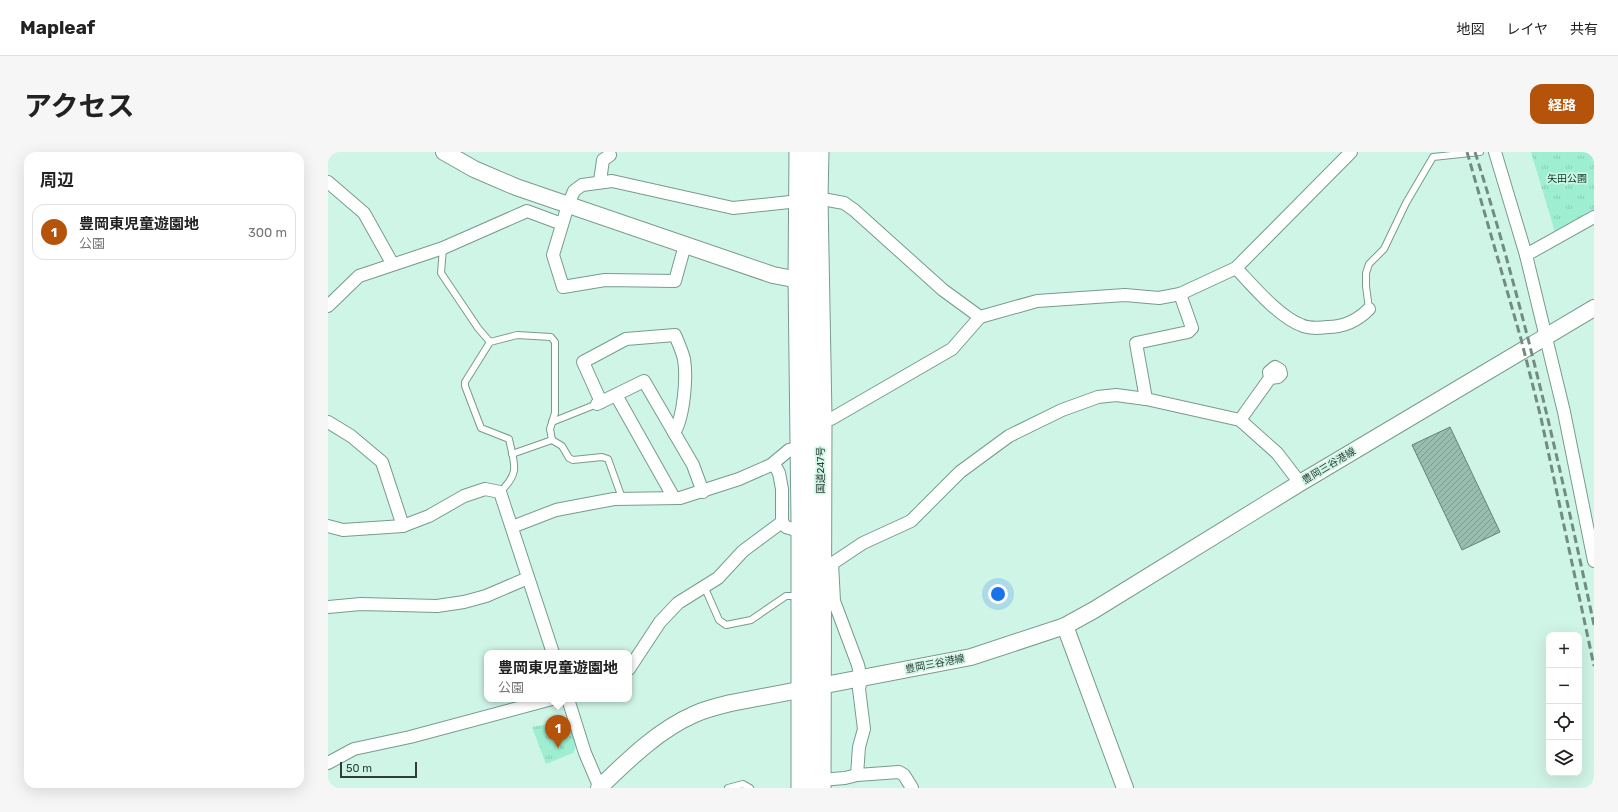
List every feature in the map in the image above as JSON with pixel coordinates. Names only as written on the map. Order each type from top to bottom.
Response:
[{"type":"highway","name":"国道247号","points":[[800,152],[808,199],[821,417],[827,567],[811,687]]},
{"type":"highway","name":"国道247号","points":[[814,785],[811,687],[801,596],[802,532],[798,280],[808,199],[818,152]]},
{"type":"main road","points":[[444,152],[474,169],[516,187],[773,275],[798,280]]},
{"type":"main road","name":"豊岡三谷港線","points":[[600,788],[627,760],[662,733],[695,714],[730,703],[971,657],[1065,626],[1094,610],[1300,483],[1594,308]]},
{"type":"main road","points":[[1065,626],[1125,788]]},
{"type":"street","points":[[821,417],[831,419],[952,350],[980,317],[1037,300],[1125,295],[1159,298],[1180,294],[1236,268],[1351,152]]},
{"type":"street","points":[[1496,152],[1526,255],[1564,412],[1591,530],[1594,561]]},
{"type":"street","points":[[600,181],[603,160],[610,155]]},
{"type":"street","points":[[685,245],[675,281],[605,280],[563,287],[553,255],[568,205],[574,191],[582,185],[600,181],[612,181],[732,208],[808,199],[844,204],[854,210],[943,290],[980,317]]},
{"type":"street","points":[[328,182],[364,213],[392,263]]},
{"type":"street","points":[[328,306],[359,276],[392,263],[443,248],[527,211],[562,224]]},
{"type":"street","points":[[1526,255],[1594,216]]},
{"type":"street","points":[[1236,268],[1269,303],[1300,325],[1312,328],[1338,327],[1360,318],[1370,309]]},
{"type":"street","points":[[1146,399],[1136,343],[1188,332],[1192,328],[1180,294]]},
{"type":"street","points":[[674,433],[680,424],[684,396],[684,359],[675,335],[626,339],[584,362],[599,403],[644,381],[674,433],[693,465],[703,492]]},
{"type":"street","points":[[1240,420],[1270,378]]},
{"type":"street","points":[[616,395],[674,498]]},
{"type":"street","points":[[857,774],[859,747],[864,728],[859,689],[861,679],[858,665],[834,601],[827,567],[863,543],[911,521],[960,472],[1009,436],[1062,410],[1098,397],[1116,395],[1146,399],[1240,420],[1277,453],[1300,483]]},
{"type":"street","points":[[328,422],[351,436],[382,462],[403,526]]},
{"type":"street","points":[[512,527],[556,510],[622,498],[680,498],[703,492],[774,464],[789,450],[801,448]]},
{"type":"street","points":[[774,464],[779,473],[782,490],[782,522],[786,527],[802,532]]},
{"type":"street","points":[[328,526],[343,530],[403,526],[429,516],[464,496],[485,489],[500,492],[552,650]]},
{"type":"street","points":[[632,664],[660,622],[678,603],[718,578],[743,551],[782,522]]},
{"type":"street","points":[[328,607],[361,604],[436,606],[464,602],[486,596],[528,578]]},
{"type":"street","points":[[328,763],[354,749],[410,737],[541,702]]},
{"type":"street","points":[[569,702],[585,753],[600,788]]},
{"type":"street","points":[[814,785],[857,774],[899,772],[904,775],[912,788]]},
{"type":"lane","points":[[1370,309],[1366,286],[1366,272],[1369,264],[1384,249],[1406,203],[1433,157],[1480,152]]},
{"type":"lane","points":[[443,248],[441,273],[478,328],[490,342]]},
{"type":"lane","points":[[500,492],[509,483],[515,472],[510,439],[481,428],[465,386],[465,382],[490,342],[517,335],[552,337],[554,342],[554,413],[550,429],[552,440],[562,446],[569,458],[573,460],[602,457],[608,459],[622,498]]},
{"type":"lane","points":[[552,422],[599,403]]},
{"type":"lane","points":[[512,454],[552,440]]},
{"type":"lane","points":[[704,586],[719,620],[726,625],[751,620],[786,596],[801,596]]},
{"type":"lane","points":[[728,788],[743,784],[750,788]]},
{"type":"green space","name":"矢田公園","points":[[1531,152],[1591,152],[1594,159],[1594,210],[1555,232]]},
{"type":"green space","points":[[569,720],[578,742],[573,753],[546,764],[532,727]]},
{"type":"building","points":[[1450,427],[1500,532],[1462,550],[1412,445]]},
{"type":"railway","points":[[1467,152],[1521,339],[1541,418],[1594,666]]},
{"type":"railway","points":[[1475,152],[1493,210],[1540,387],[1594,625]]},
{"type":"place","name":"豊岡東児童遊園地","points":[[558,748]]}]
